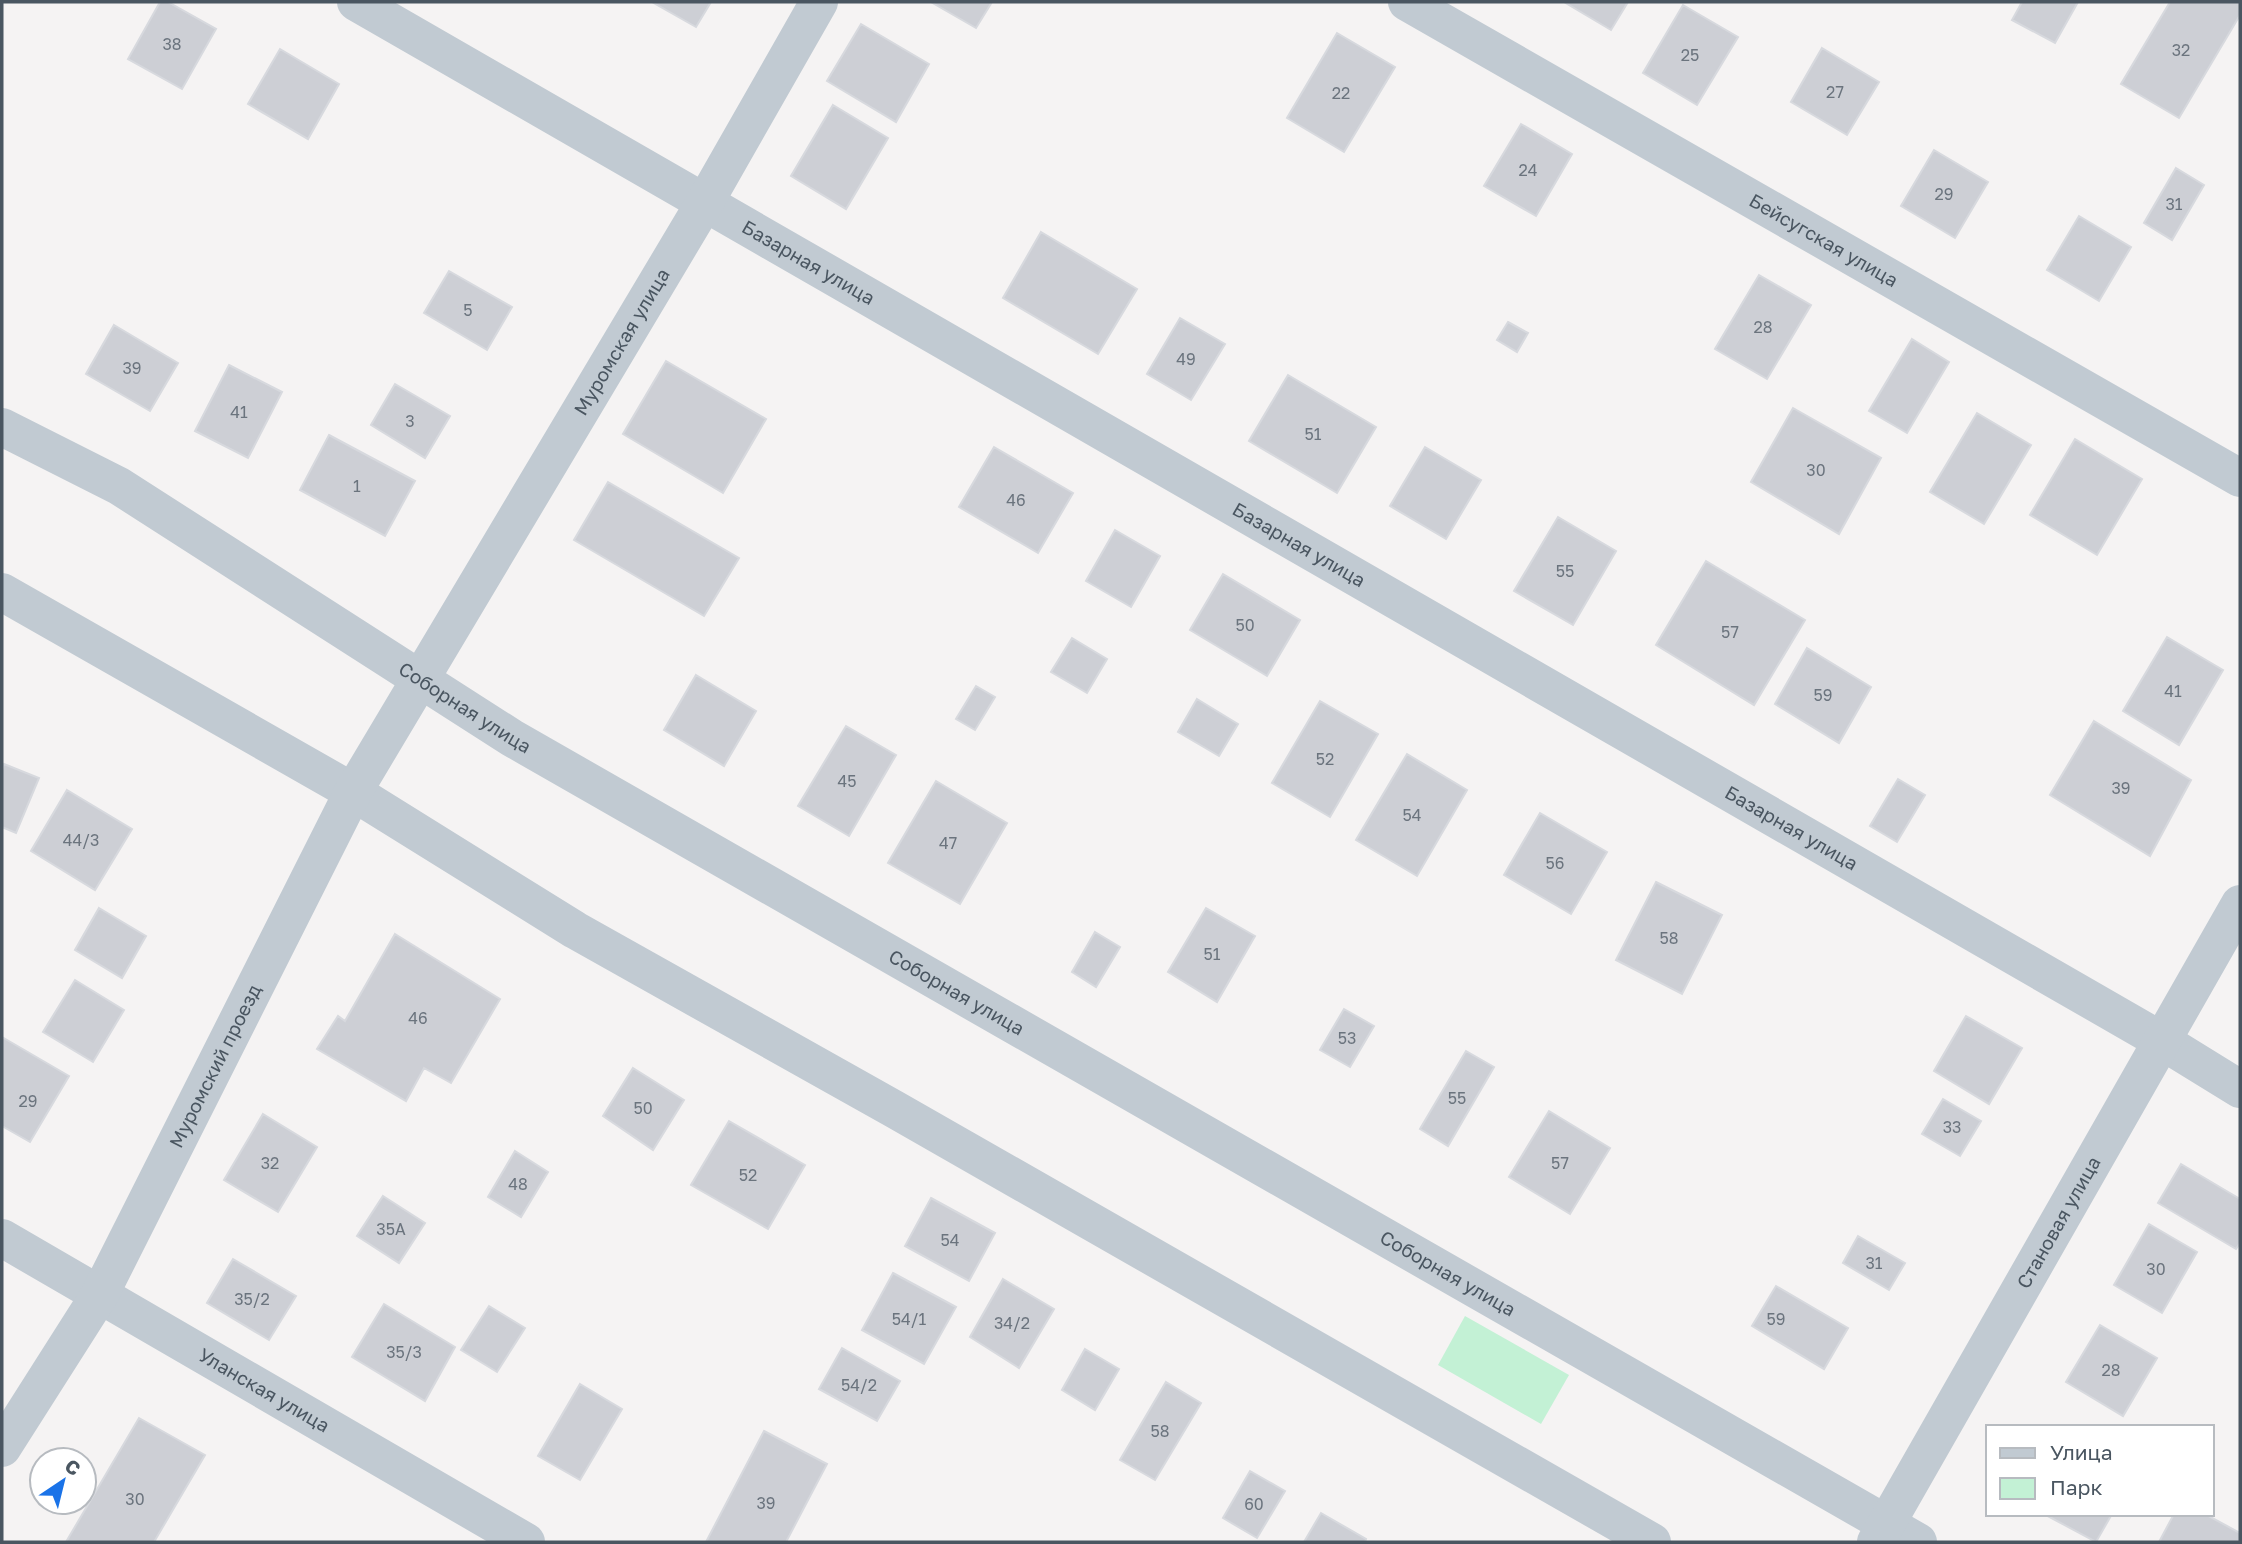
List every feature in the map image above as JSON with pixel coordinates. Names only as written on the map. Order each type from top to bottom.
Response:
[{"type":"street","name":"Базарная улица","points":[[356,2],[2162,1041],[2240,1089]]},
{"type":"street","name":"Муромская улица","points":[[421,680],[705,202],[819,2]]},
{"type":"street","name":"Бейсугская улица","points":[[1407,2],[2240,478]]},
{"type":"street","name":"Соборная улица","points":[[2,427],[119,486],[512,738],[1894,1536]]},
{"type":"street","points":[[2,592],[353,792],[575,930],[1652,1542]]},
{"type":"street","name":"Муромский проезд","points":[[2,1448],[100,1294],[353,792],[421,680]]},
{"type":"street","name":"Становая улица","points":[[1894,1536],[2162,1041],[2240,904]]},
{"type":"street","name":"Уланская улица","points":[[2,1238],[526,1542]]},
{"type":"green space","points":[[1465,1316],[1569,1375],[1541,1424],[1438,1365]]},
{"type":"building","points":[[160,2],[168,2],[216,29],[182,89],[128,59]]},
{"type":"building","points":[[652,2],[711,2],[696,27]]},
{"type":"building","points":[[931,2],[992,2],[976,28]]},
{"type":"building","points":[[1564,2],[1628,2],[1611,30]]},
{"type":"building","points":[[2022,2],[2078,2],[2055,43],[2012,20]]},
{"type":"building","points":[[2170,2],[2240,2],[2240,15],[2179,118],[2121,84]]},
{"type":"building","points":[[1683,5],[1738,37],[1697,105],[1643,73]]},
{"type":"building","points":[[861,24],[929,64],[896,122],[827,81]]},
{"type":"building","points":[[1337,33],[1395,67],[1344,152],[1287,118]]},
{"type":"building","points":[[1822,48],[1879,82],[1847,135],[1791,102]]},
{"type":"building","points":[[280,49],[339,84],[308,139],[248,104]]},
{"type":"building","points":[[833,105],[888,138],[846,209],[791,176]]},
{"type":"building","points":[[1521,124],[1572,154],[1536,216],[1484,186]]},
{"type":"building","points":[[1934,150],[1988,182],[1955,238],[1901,206]]},
{"type":"building","points":[[2176,168],[2204,185],[2172,240],[2144,223]]},
{"type":"building","points":[[2079,216],[2131,247],[2099,301],[2047,270]]},
{"type":"building","points":[[1041,232],[1137,289],[1098,354],[1003,298]]},
{"type":"building","points":[[449,271],[512,307],[487,350],[424,313]]},
{"type":"building","points":[[1759,275],[1811,305],[1767,379],[1715,349]]},
{"type":"building","points":[[1180,318],[1225,344],[1191,400],[1147,374]]},
{"type":"building","points":[[1508,322],[1528,333],[1517,352],[1497,340]]},
{"type":"building","points":[[114,325],[178,363],[150,411],[86,374]]},
{"type":"building","points":[[1912,339],[1949,362],[1907,433],[1869,411]]},
{"type":"building","points":[[666,361],[766,419],[723,493],[623,434]]},
{"type":"building","points":[[229,365],[282,392],[248,458],[195,431]]},
{"type":"building","points":[[1288,375],[1376,427],[1337,493],[1249,441]]},
{"type":"building","points":[[395,384],[450,416],[425,458],[371,425]]},
{"type":"building","points":[[1793,408],[1881,458],[1839,534],[1751,482]]},
{"type":"building","points":[[1977,413],[2031,445],[1984,524],[1930,492]]},
{"type":"building","points":[[329,435],[415,481],[385,536],[300,490]]},
{"type":"building","points":[[2075,439],[2142,479],[2097,555],[2030,515]]},
{"type":"building","points":[[994,447],[1073,493],[1038,553],[959,507]]},
{"type":"building","points":[[1425,447],[1481,480],[1446,539],[1390,506]]},
{"type":"building","points":[[608,482],[739,558],[704,616],[574,540]]},
{"type":"building","points":[[1558,517],[1616,551],[1573,625],[1514,591]]},
{"type":"building","points":[[1115,530],[1160,556],[1131,607],[1086,581]]},
{"type":"building","points":[[1706,561],[1805,620],[1754,705],[1656,645]]},
{"type":"building","points":[[1223,574],[1300,620],[1267,676],[1190,630]]},
{"type":"building","points":[[2167,637],[2223,670],[2179,745],[2123,711]]},
{"type":"building","points":[[1072,638],[1107,659],[1087,693],[1051,672]]},
{"type":"building","points":[[1807,648],[1871,687],[1839,743],[1775,704]]},
{"type":"building","points":[[696,675],[756,711],[724,766],[664,730]]},
{"type":"building","points":[[976,686],[995,697],[975,730],[956,719]]},
{"type":"building","points":[[1197,699],[1238,724],[1219,756],[1178,732]]},
{"type":"building","points":[[1320,701],[1378,734],[1330,817],[1272,783]]},
{"type":"building","points":[[2094,721],[2191,780],[2150,856],[2050,795]]},
{"type":"building","points":[[846,726],[896,755],[849,836],[798,806]]},
{"type":"building","points":[[1407,754],[1467,790],[1417,876],[1356,840]]},
{"type":"building","points":[[4,764],[39,778],[16,833],[2,827]]},
{"type":"building","points":[[1898,779],[1925,795],[1897,842],[1870,826]]},
{"type":"building","points":[[936,781],[1007,823],[960,904],[888,863]]},
{"type":"building","points":[[67,790],[132,829],[95,890],[31,851]]},
{"type":"building","points":[[1540,813],[1607,852],[1571,914],[1504,875]]},
{"type":"building","points":[[1656,882],[1722,915],[1682,994],[1616,960]]},
{"type":"building","points":[[99,908],[146,936],[122,978],[75,950]]},
{"type":"building","points":[[1206,908],[1255,936],[1217,1002],[1168,972]]},
{"type":"building","points":[[1095,932],[1120,947],[1096,987],[1072,972]]},
{"type":"building","points":[[395,934],[500,999],[451,1083],[424,1068],[406,1101],[317,1049],[338,1016],[345,1021]]},
{"type":"building","points":[[75,980],[124,1010],[93,1062],[43,1032]]},
{"type":"building","points":[[1344,1009],[1374,1026],[1350,1067],[1320,1050]]},
{"type":"building","points":[[1966,1016],[2022,1048],[1989,1104],[1934,1071]]},
{"type":"building","points":[[2,1037],[69,1076],[30,1142],[2,1126]]},
{"type":"building","points":[[1466,1051],[1494,1067],[1448,1146],[1420,1129]]},
{"type":"building","points":[[633,1068],[684,1100],[653,1150],[603,1116]]},
{"type":"building","points":[[1943,1099],[1981,1121],[1960,1156],[1922,1134]]},
{"type":"building","points":[[1549,1111],[1610,1148],[1570,1214],[1509,1177]]},
{"type":"building","points":[[263,1114],[317,1147],[278,1212],[224,1180]]},
{"type":"building","points":[[729,1121],[805,1165],[768,1229],[691,1185]]},
{"type":"building","points":[[515,1151],[548,1172],[521,1217],[488,1197]]},
{"type":"building","points":[[2181,1164],[2240,1199],[2240,1243],[2236,1249],[2158,1203]]},
{"type":"building","points":[[383,1196],[425,1223],[399,1263],[357,1236]]},
{"type":"building","points":[[931,1198],[995,1233],[969,1281],[905,1246]]},
{"type":"building","points":[[2149,1224],[2197,1252],[2162,1313],[2114,1285]]},
{"type":"building","points":[[1858,1236],[1905,1263],[1889,1290],[1843,1263]]},
{"type":"building","points":[[233,1259],[296,1296],[269,1340],[207,1303]]},
{"type":"building","points":[[893,1273],[956,1307],[924,1364],[862,1330]]},
{"type":"building","points":[[1003,1279],[1054,1309],[1019,1368],[970,1337]]},
{"type":"building","points":[[1776,1286],[1848,1328],[1824,1369],[1752,1326]]},
{"type":"building","points":[[384,1304],[455,1347],[425,1401],[352,1357]]},
{"type":"building","points":[[489,1306],[525,1328],[497,1372],[461,1350]]},
{"type":"building","points":[[2100,1325],[2157,1358],[2123,1416],[2066,1382]]},
{"type":"building","points":[[842,1348],[900,1381],[877,1421],[819,1389]]},
{"type":"building","points":[[1085,1349],[1119,1369],[1095,1410],[1062,1390]]},
{"type":"building","points":[[1166,1382],[1201,1403],[1155,1480],[1120,1460]]},
{"type":"building","points":[[580,1384],[622,1409],[580,1480],[538,1456]]},
{"type":"building","points":[[139,1418],[205,1455],[154,1542],[66,1542],[81,1516],[98,1516],[98,1488]]},
{"type":"building","points":[[764,1431],[827,1464],[786,1542],[706,1542]]},
{"type":"building","points":[[1250,1471],[1285,1491],[1257,1538],[1223,1518]]},
{"type":"building","points":[[1321,1513],[1366,1539],[1365,1542],[1304,1542]]},
{"type":"building","points":[[2048,1516],[2111,1516],[2096,1542]]},
{"type":"building","points":[[2173,1516],[2209,1516],[2240,1533],[2240,1542],[2159,1542]]}]
